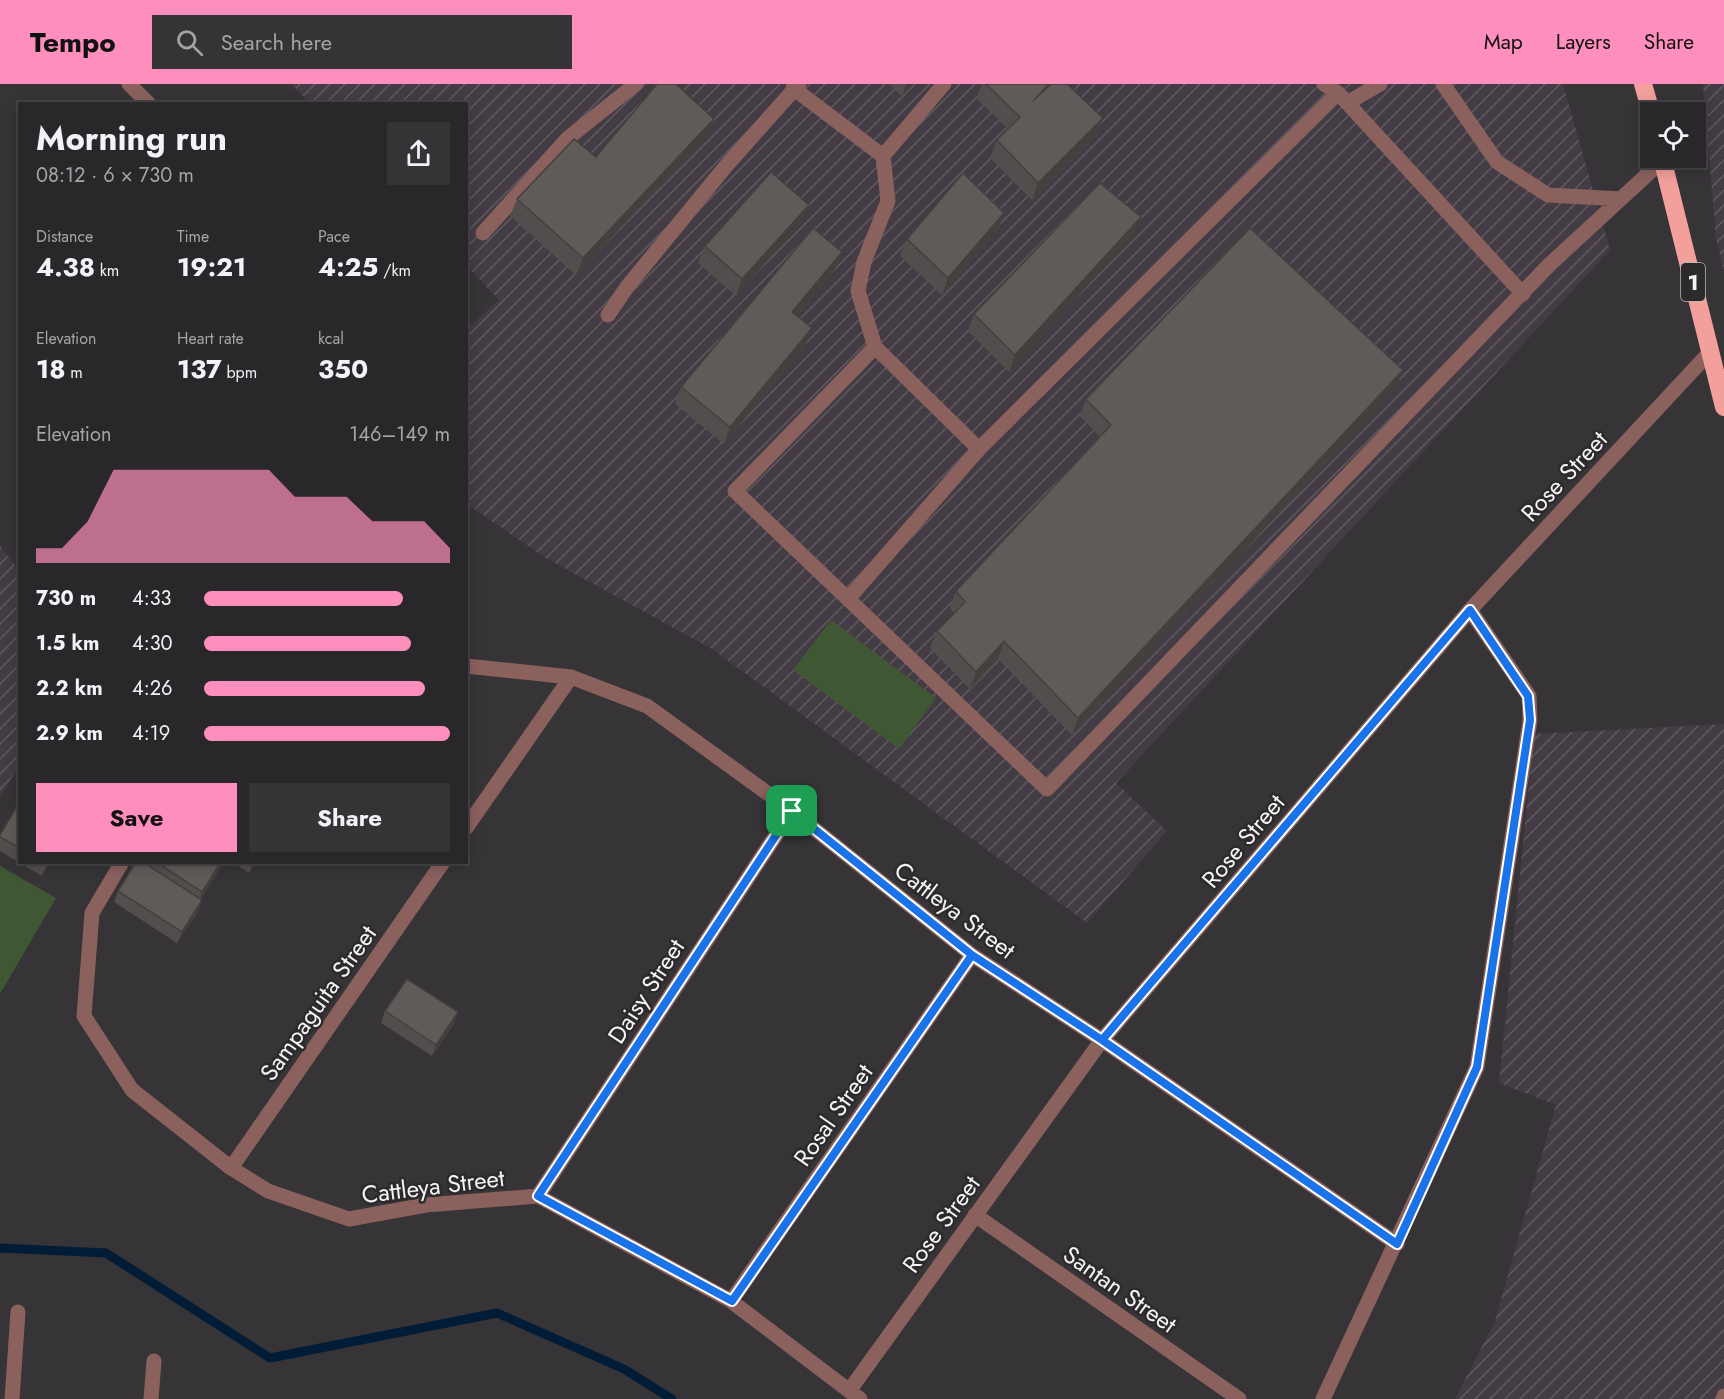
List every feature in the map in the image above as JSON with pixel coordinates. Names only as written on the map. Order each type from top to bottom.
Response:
[{"type":"highway","points":[[1643,84],[1648,102]]},
{"type":"highway","name":"1","points":[[1665,168],[1724,407]]},
{"type":"street","points":[[129,84],[147,102]]},
{"type":"street","points":[[483,233],[568,138],[636,84]]},
{"type":"street","points":[[883,156],[944,84]]},
{"type":"street","points":[[1324,84],[1343,98],[1523,294]]},
{"type":"street","points":[[848,599],[979,450],[1343,98],[1380,84]]},
{"type":"street","points":[[1443,84],[1497,162],[1548,195],[1621,199]]},
{"type":"street","points":[[608,315],[719,174],[796,86],[883,156],[888,201],[864,262],[858,291],[875,347],[979,450]]},
{"type":"street","points":[[875,347],[735,491],[1047,789],[1548,266],[1654,168]]},
{"type":"street","name":"Rose Street","points":[[855,1395],[975,1215],[1102,1040],[1470,610],[1710,352]]},
{"type":"street","points":[[1323,1399],[1397,1244],[1477,1067],[1530,720],[1528,696],[1470,610]]},
{"type":"street","name":"Cattleya Street","points":[[468,666],[571,677],[647,706],[792,811],[972,955],[1102,1040],[1397,1244]]},
{"type":"street","points":[[468,825],[571,677]]},
{"type":"street","name":"Daisy Street","points":[[538,1196],[792,811]]},
{"type":"street","name":"Cattleya Street","points":[[121,864],[92,913],[84,1016],[132,1090],[231,1168],[268,1191],[349,1219],[426,1205],[538,1196],[732,1301],[855,1395]]},
{"type":"street","name":"Sampaguita Street","points":[[231,1168],[442,864]]},
{"type":"street","name":"Rosal Street","points":[[732,1301],[972,955]]},
{"type":"street","name":"Santan Street","points":[[975,1215],[1239,1399]]},
{"type":"street","points":[[12,1399],[18,1312]]},
{"type":"street","points":[[151,1399],[154,1361]]},
{"type":"shaded area","points":[[291,84],[1563,84],[1610,250],[1116,783],[1167,831],[1087,923],[712,649],[544,557],[468,505],[468,328],[499,300],[468,267],[468,102],[309,102]]},
{"type":"shaded area","points":[[1703,84],[1724,84],[1724,271],[1716,239]]},
{"type":"shaded area","points":[[0,546],[18,569],[18,767],[0,797]]},
{"type":"shaded area","points":[[1724,724],[1724,1399],[1455,1399],[1495,1321],[1556,1105],[1499,1083],[1534,734]]},
{"type":"green space","points":[[831,620],[936,698],[899,749],[793,670]]},
{"type":"green space","points":[[0,866],[56,898],[0,994]]},
{"type":"building","points":[[657,84],[676,84],[714,119],[583,258],[517,199],[574,139],[596,157]]},
{"type":"building","points":[[986,84],[1049,84],[1033,101],[1051,84],[1067,84],[1103,118],[1038,183],[997,140],[1020,117]]},
{"type":"building","points":[[771,172],[809,205],[742,279],[705,246]]},
{"type":"building","points":[[963,173],[1004,213],[948,278],[907,239]]},
{"type":"building","points":[[1100,183],[1141,217],[1015,355],[974,314]]},
{"type":"building","points":[[813,228],[842,252],[792,312],[812,328],[730,427],[681,387]]},
{"type":"building","points":[[1250,228],[1403,370],[1078,718],[1004,641],[976,672],[937,631],[965,602],[956,591],[1111,425],[1086,399]]},
{"type":"building","points":[[18,805],[18,847],[0,835]]},
{"type":"building","points":[[135,864],[146,864],[202,900],[182,932],[118,891]]},
{"type":"building","points":[[159,864],[220,864],[202,892]]},
{"type":"building","points":[[407,979],[458,1012],[436,1045],[385,1011]]},
{"type":"waterway","points":[[0,1248],[106,1253],[270,1358],[497,1313],[624,1369],[672,1399]]},
{"type":"route","points":[[792,811],[538,1196],[732,1301],[972,955],[1102,1040],[1397,1244],[1477,1067],[1530,720],[1528,696],[1470,610],[1102,1040],[1037,998],[972,955],[792,811]]}]
